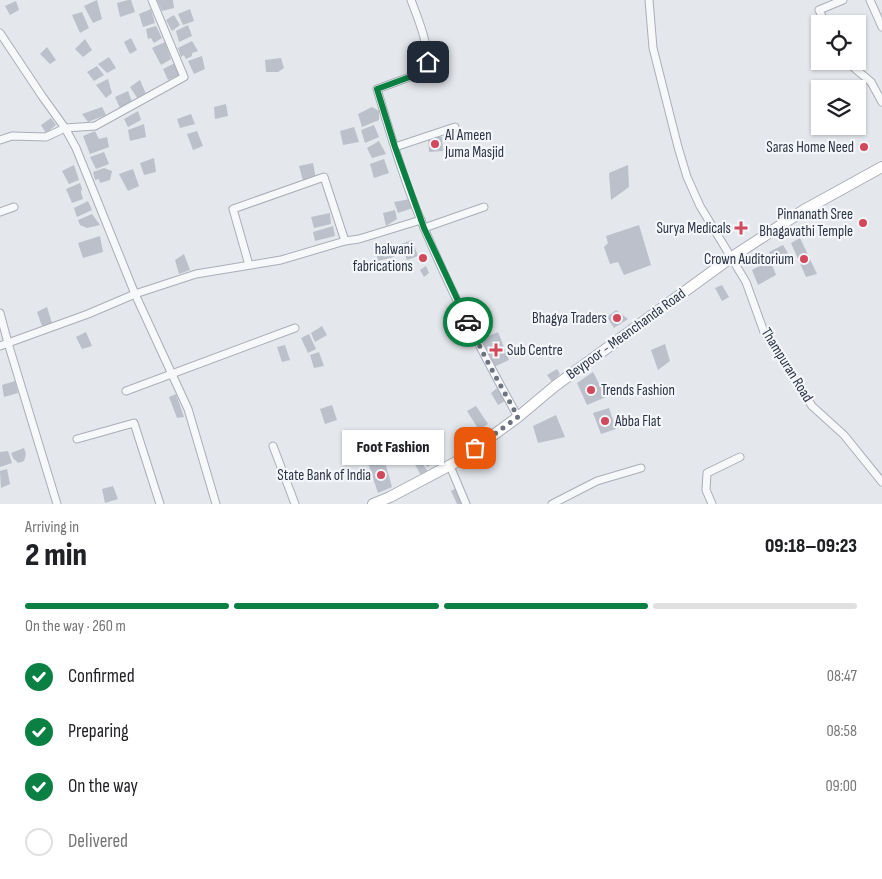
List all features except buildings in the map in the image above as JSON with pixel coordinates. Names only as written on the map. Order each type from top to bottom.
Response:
[{"type":"main road","name":"Beypoor - Meenchanda Road","points":[[373,504],[450,466],[518,417],[555,386],[732,257],[804,210],[882,167]]},
{"type":"street","points":[[0,140],[12,136],[46,137],[65,128],[95,126],[184,77],[152,0]]},
{"type":"street","points":[[411,0],[424,41],[428,62],[426,71],[377,89],[395,147],[424,228],[486,359],[518,417]]},
{"type":"street","name":"Thampuran Road","points":[[649,0],[653,48],[678,147],[687,176],[700,206],[746,282],[764,332],[812,406],[844,435],[882,482]]},
{"type":"street","points":[[822,15],[819,10],[843,0]]},
{"type":"street","points":[[870,0],[882,27]]},
{"type":"street","points":[[0,33],[65,128],[76,148],[135,294],[188,409],[216,504]]},
{"type":"street","points":[[857,70],[871,82],[882,102]]},
{"type":"street","points":[[395,147],[455,126]]},
{"type":"street","points":[[249,265],[232,209],[324,177],[345,241]]},
{"type":"street","points":[[0,212],[14,207]]},
{"type":"street","points":[[424,228],[484,207]]},
{"type":"street","points":[[0,346],[88,314],[135,294],[196,274],[281,260],[345,241],[359,240],[421,220]]},
{"type":"street","points":[[0,313],[57,504]]},
{"type":"street","points":[[126,390],[295,328]]},
{"type":"street","points":[[77,438],[134,424],[160,504]]},
{"type":"street","points":[[273,446],[295,504]]},
{"type":"street","points":[[712,504],[706,490],[707,473],[740,457]]},
{"type":"street","points":[[450,466],[466,504]]},
{"type":"street","points":[[552,504],[598,482],[640,468]]},
{"type":"way so far","points":[[468,322],[518,417],[475,448]]},
{"type":"place","name":"Al Ameen Juma Masjid","points":[[435,144]]},
{"type":"place","name":"Saras Home Need","points":[[864,147]]},
{"type":"place","name":"Pinnanath Sree Bhagavathi Temple","points":[[863,223]]},
{"type":"place","name":"Surya Medicals","points":[[741,228]]},
{"type":"place","name":"halwani fabrications","points":[[423,258]]},
{"type":"place","name":"Crown Auditorium","points":[[804,259]]},
{"type":"place","name":"Bhagya Traders","points":[[617,318]]},
{"type":"place","name":"Sub Centre","points":[[496,350]]},
{"type":"place","name":"Trends Fashion","points":[[591,390]]},
{"type":"place","name":"Abba Flat","points":[[605,421]]},
{"type":"place","name":"Foot Fashion","points":[[475,448]]},
{"type":"place","name":"State Bank of India","points":[[381,475]]},
{"type":"route","points":[[428,62],[426,71],[377,89],[395,147],[424,228],[468,322]]}]
